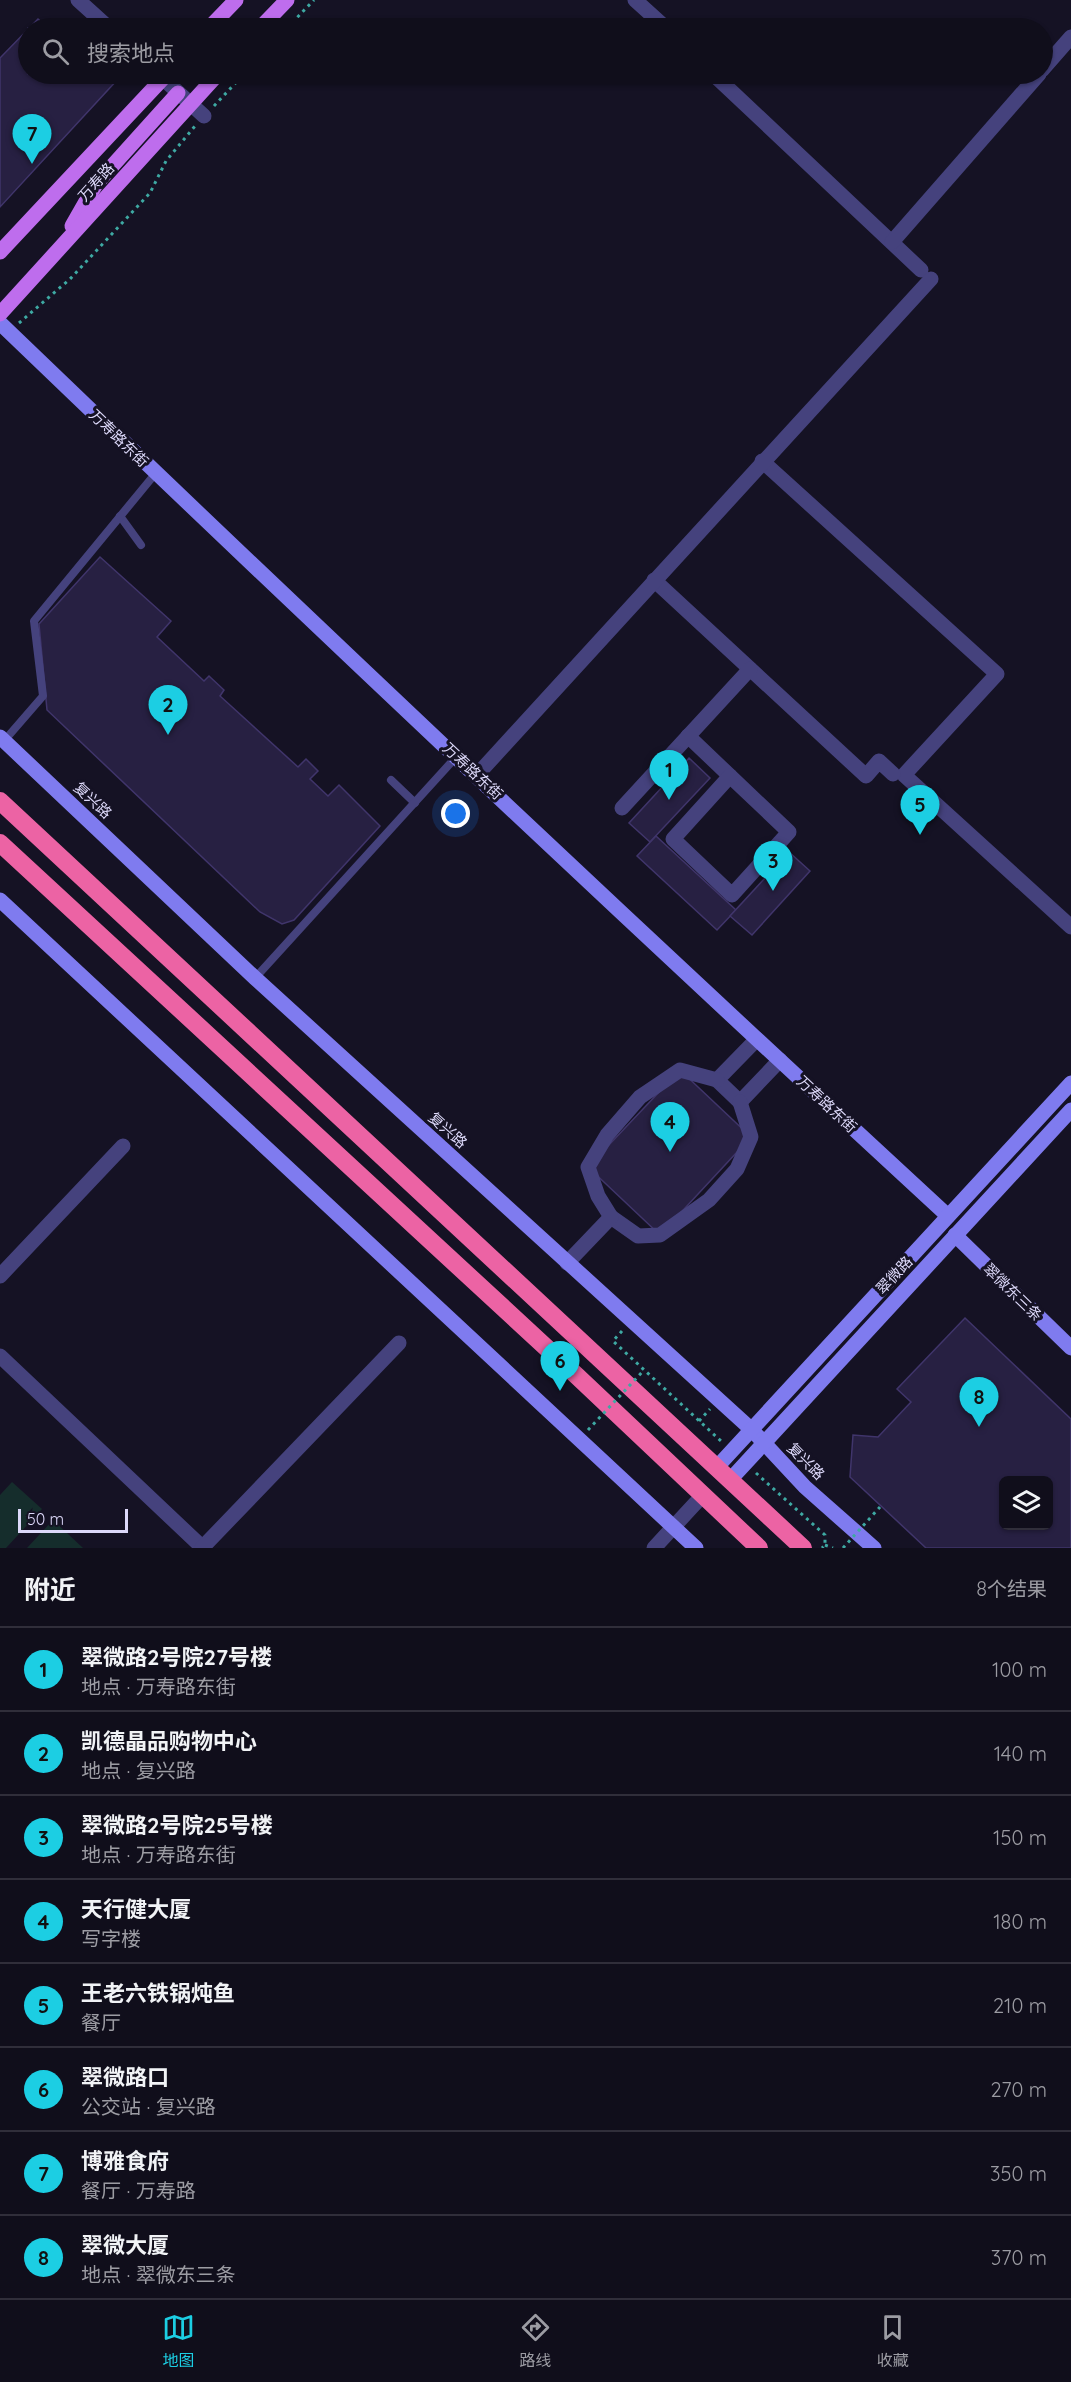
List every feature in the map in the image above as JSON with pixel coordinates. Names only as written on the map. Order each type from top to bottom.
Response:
[{"type":"highway","points":[[0,801],[803,1548]]},
{"type":"highway","points":[[0,843],[759,1548]]},
{"type":"main road","points":[[219,18],[236,0]]},
{"type":"main road","points":[[270,18],[287,0]]},
{"type":"main road","name":"万寿路","points":[[0,252],[154,84]]},
{"type":"main road","name":"万寿路","points":[[0,314],[209,84]]},
{"type":"main road","points":[[57,252],[96,184],[178,93]]},
{"type":"street","points":[[78,0],[98,18]]},
{"type":"street","points":[[635,0],[655,18]]},
{"type":"street","points":[[1053,57],[1071,37]]},
{"type":"street","points":[[170,84],[204,116]]},
{"type":"street","points":[[477,775],[762,461],[926,275],[724,84]]},
{"type":"street","points":[[892,242],[1030,84]]},
{"type":"street","name":"万寿路东街","points":[[4,327],[155,474],[948,1216]]},
{"type":"street","points":[[762,461],[997,674],[904,775],[1071,927]]},
{"type":"street","points":[[654,580],[866,776],[879,761],[893,774]]},
{"type":"street","points":[[622,808],[750,669]]},
{"type":"street","points":[[688,735],[789,832],[732,895],[673,839],[730,776]]},
{"type":"street","name":"复兴路","points":[[2,739],[255,978],[752,1430],[806,1487],[874,1548]]},
{"type":"street","points":[[0,900],[696,1548]]},
{"type":"street","points":[[717,1080],[757,1039]]},
{"type":"street","points":[[740,1102],[780,1060]]},
{"type":"street","points":[[680,1070],[717,1080],[740,1102],[751,1137],[737,1169],[709,1200],[660,1235],[638,1236],[611,1217],[598,1196],[588,1167],[607,1135],[640,1097],[680,1070]]},
{"type":"street","name":"翠微路","points":[[724,1473],[732,1451],[1071,1083]]},
{"type":"street","name":"翠微路","points":[[724,1473],[745,1463],[1071,1110]]},
{"type":"street","points":[[0,1276],[123,1146]]},
{"type":"street","points":[[567,1263],[611,1217]]},
{"type":"street","name":"翠微东三条","points":[[954,1235],[1071,1348]]},
{"type":"street","points":[[0,1356],[202,1548],[399,1343]]},
{"type":"street","points":[[654,1548],[704,1495]]},
{"type":"lane","points":[[2,739],[43,696],[34,621],[155,474]]},
{"type":"lane","points":[[120,516],[141,545]]},
{"type":"lane","points":[[255,978],[457,756]]},
{"type":"lane","points":[[392,780],[415,803]]},
{"type":"path","points":[[297,18],[314,0]]},
{"type":"path","points":[[4,327],[70,279],[150,193],[166,161],[234,84]]},
{"type":"path","points":[[613,1341],[732,1451]]},
{"type":"path","points":[[588,1430],[644,1370]]},
{"type":"path","points":[[745,1463],[825,1535],[823,1547],[833,1548]]},
{"type":"path","points":[[843,1548],[880,1507]]},
{"type":"green space","points":[[12,1482],[42,1509],[6,1548],[0,1548],[0,1495]]},
{"type":"green space","points":[[53,1520],[83,1548],[27,1548]]},
{"type":"building","points":[[18,39],[18,84],[113,84],[0,207],[0,58]]},
{"type":"building","points":[[100,557],[171,621],[157,637],[204,681],[209,676],[224,690],[220,696],[298,767],[306,759],[318,771],[310,779],[328,796],[339,785],[380,826],[294,920],[282,924],[260,912],[47,710],[39,624]]},
{"type":"building","points":[[689,758],[710,778],[650,842],[629,823]]},
{"type":"building","points":[[656,836],[736,910],[717,930],[637,856]]},
{"type":"building","points":[[789,852],[810,871],[752,935],[730,916]]},
{"type":"building","points":[[680,1070],[751,1137],[660,1235],[588,1167]]},
{"type":"building","points":[[965,1318],[1071,1419],[1071,1548],[926,1548],[850,1477],[853,1435],[878,1437],[911,1402],[897,1389]]},
{"type":"place","name":"博雅食府","points":[[32,164]]},
{"type":"place","name":"凯德晶品购物中心","points":[[168,735]]},
{"type":"place","name":"翠微路2号院27号楼","points":[[669,800]]},
{"type":"place","name":"王老六铁锅炖鱼","points":[[920,835]]},
{"type":"place","name":"翠微路2号院25号楼","points":[[773,891]]},
{"type":"place","name":"天行健大厦","points":[[670,1152]]},
{"type":"place","name":"翠微路口","points":[[560,1391]]},
{"type":"place","name":"翠微大厦","points":[[979,1427]]}]
